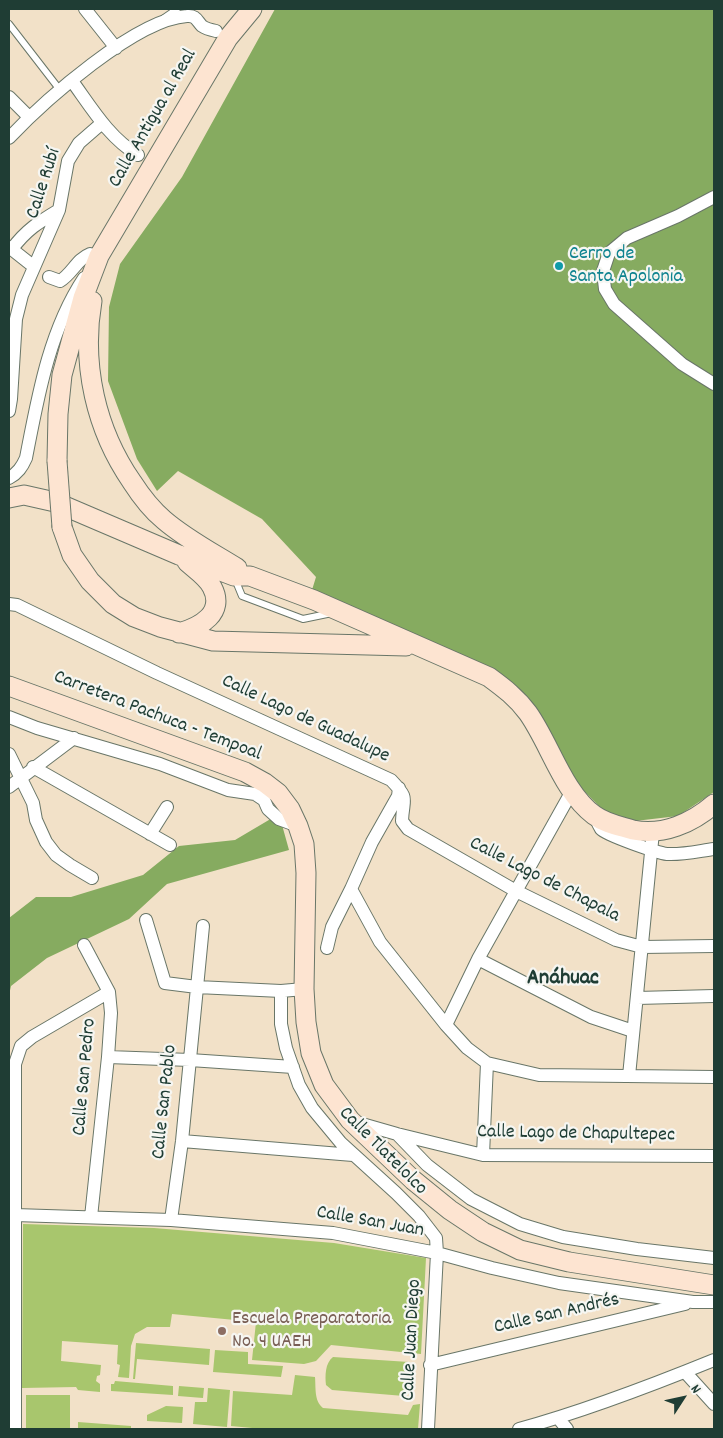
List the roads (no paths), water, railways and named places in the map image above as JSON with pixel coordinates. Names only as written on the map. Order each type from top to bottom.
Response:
[{"type":"main road","name":"Calle Antigua al Real","points":[[99,256],[228,38],[252,9]]},
{"type":"main road","points":[[99,256],[83,298],[62,375],[58,414],[57,461],[62,527],[72,554],[90,581],[113,604],[134,617],[179,633],[213,641],[418,646]]},
{"type":"main road","points":[[99,256],[89,319],[88,353],[96,402],[105,432],[120,464],[142,496],[162,519],[242,576]]},
{"type":"main road","points":[[9,498],[24,495],[55,502],[179,555],[340,611],[489,677],[511,693],[528,714],[572,791],[583,805],[595,816],[612,825],[653,832],[686,823],[703,814],[714,804]]},
{"type":"main road","points":[[179,555],[206,579],[212,587],[215,605],[212,614],[205,622],[196,628],[179,633]]},
{"type":"main road","name":"Carretera Pachuca - Tempoal","points":[[9,686],[245,772],[265,783],[278,794],[290,809],[304,844],[306,873],[304,989],[306,1022],[311,1054],[324,1084],[350,1120],[414,1180],[450,1210],[483,1232],[520,1250],[569,1262],[714,1285]]},
{"type":"street","points":[[85,9],[116,48]]},
{"type":"street","points":[[9,138],[29,117],[72,80],[116,48],[157,23],[190,15],[196,17],[202,26],[216,32]]},
{"type":"street","points":[[72,80],[102,123],[130,150],[138,155]]},
{"type":"street","points":[[9,97],[29,117]]},
{"type":"street","name":"Calle Rubí","points":[[9,411],[16,319],[22,295],[59,210],[68,161],[79,143],[102,123]]},
{"type":"street","points":[[714,197],[678,216],[627,238],[609,253],[603,271],[605,289],[614,304],[682,364],[714,384]]},
{"type":"street","points":[[33,266],[11,248],[23,234],[59,210]]},
{"type":"street","points":[[9,478],[22,466],[26,458],[38,394],[57,333],[75,292],[99,256],[90,254],[85,256],[60,281],[49,277]]},
{"type":"street","name":"Calle Lago de Guadalupe","points":[[10,604],[391,780],[399,788],[398,796],[372,842],[332,927],[327,948]]},
{"type":"street","points":[[9,717],[38,728],[160,764],[228,790],[254,794],[264,800],[268,809],[279,818],[298,826]]},
{"type":"street","points":[[9,787],[74,738]]},
{"type":"street","points":[[9,754],[33,804],[36,820],[51,848],[56,855],[92,878]]},
{"type":"street","points":[[33,768],[170,845]]},
{"type":"street","name":"Calle Lago de Chapala","points":[[399,788],[404,794],[405,799],[402,808],[402,821],[408,829],[516,891],[616,940],[642,947],[714,946]]},
{"type":"street","points":[[446,1025],[478,959],[572,791]]},
{"type":"street","points":[[150,834],[167,807]]},
{"type":"street","points":[[595,816],[600,828],[609,834],[633,842],[651,851],[668,854],[714,849]]},
{"type":"street","points":[[629,1076],[653,832]]},
{"type":"street","points":[[693,852],[714,842]]},
{"type":"street","points":[[351,889],[380,942],[446,1025],[467,1048],[487,1063],[539,1075],[714,1077]]},
{"type":"street","points":[[146,920],[165,983],[197,988],[281,991],[304,989]]},
{"type":"street","name":"Calle San Pablo","points":[[171,1220],[182,1141],[203,926]]},
{"type":"street","name":"Calle San Pedro","points":[[84,945],[109,992],[111,1013],[91,1217]]},
{"type":"street","points":[[478,959],[591,1017],[633,1031]]},
{"type":"street","name":"Calle Tlatelolco","points":[[281,991],[281,1024],[299,1085],[312,1108],[340,1143],[419,1216],[436,1238],[437,1253]]},
{"type":"street","points":[[14,1429],[12,1266],[15,1215],[15,1064],[21,1046],[32,1037],[109,992]]},
{"type":"street","points":[[637,998],[714,996]]},
{"type":"street","points":[[108,1057],[293,1067]]},
{"type":"street","points":[[483,1156],[487,1063]]},
{"type":"street","name":"Calle Lago de Chapultepec","points":[[350,1120],[483,1156],[714,1156]]},
{"type":"street","points":[[397,1134],[427,1165],[471,1199],[520,1224],[563,1237],[637,1249],[714,1258]]},
{"type":"street","points":[[182,1141],[353,1155]]},
{"type":"street","name":"Calle San Juan","points":[[15,1215],[171,1220],[334,1233],[437,1253],[559,1284],[693,1302],[714,1302]]},
{"type":"street","name":"Calle Juan Diego","points":[[428,1429],[437,1253]]},
{"type":"street","name":"Calle San Andrés","points":[[430,1364],[693,1302]]},
{"type":"street","points":[[519,1429],[558,1418],[714,1360]]},
{"type":"street","points":[[685,1372],[714,1404]]},
{"type":"street","points":[[558,1418],[567,1429]]},
{"type":"lane","points":[[157,23],[177,9]]},
{"type":"lane","points":[[9,24],[60,90]]},
{"type":"place","name":"Cerro de Santa Apolonia","points":[[559,266]]},
{"type":"place","name":"Escuela Preparatoria No. 4 UAEH","points":[[222,1331]]},
{"type":"district","name":"Anáhuac","points":[[563,980]]}]
